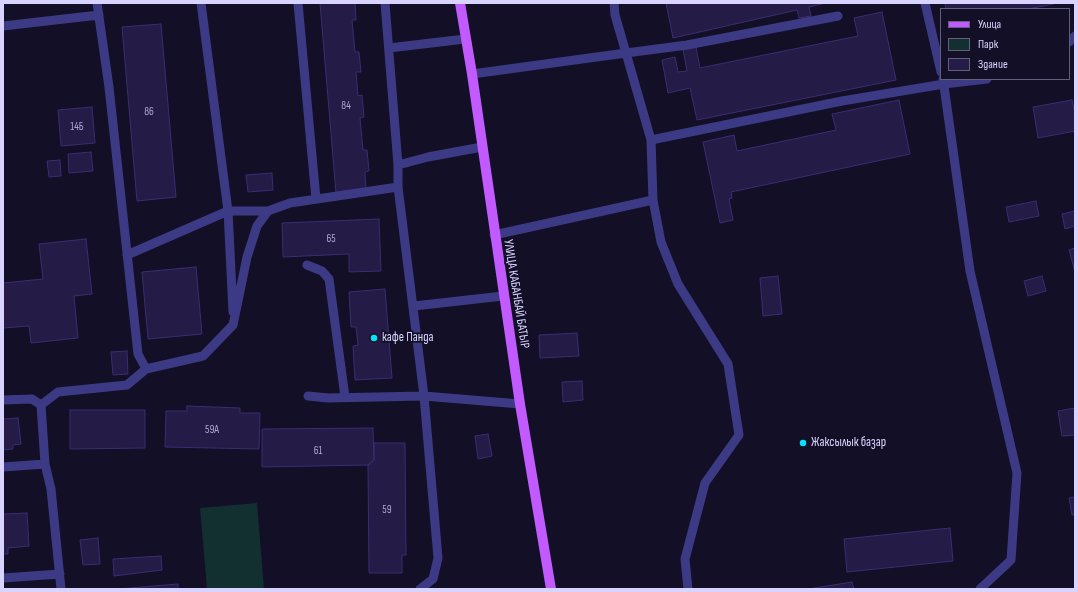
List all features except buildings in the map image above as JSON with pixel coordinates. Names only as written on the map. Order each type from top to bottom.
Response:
[{"type":"main road","name":"УЛИЦА КАБАНБАЙ БАТЫР","points":[[460,3],[472,74],[503,296],[551,589]]},
{"type":"lane","points":[[97,3],[138,354],[146,369]]},
{"type":"lane","points":[[201,3],[228,211],[233,325]]},
{"type":"lane","points":[[298,3],[316,199]]},
{"type":"lane","points":[[385,3],[398,165],[398,187],[424,396],[438,558],[433,579],[420,589]]},
{"type":"lane","points":[[614,3],[615,15],[651,140],[653,200],[661,242],[678,284],[728,364],[739,435],[705,483],[685,560],[688,589]]},
{"type":"lane","points":[[925,3],[940,68]]},
{"type":"lane","points":[[3,26],[99,15]]},
{"type":"lane","points":[[472,74],[687,46],[838,16]]},
{"type":"lane","points":[[389,48],[465,38]]},
{"type":"lane","points":[[651,140],[943,81],[965,80]]},
{"type":"lane","points":[[943,81],[970,271],[1018,473],[1011,560],[980,589]]},
{"type":"lane","points":[[398,165],[428,157],[482,147]]},
{"type":"lane","points":[[127,255],[228,211],[268,211],[290,203],[398,187]]},
{"type":"lane","points":[[494,234],[653,200]]},
{"type":"lane","points":[[41,405],[58,392],[127,385],[146,369],[203,356],[233,325],[247,257],[257,226],[268,211]]},
{"type":"lane","points":[[307,265],[322,271],[329,278],[345,398]]},
{"type":"lane","points":[[414,306],[503,296]]},
{"type":"lane","points":[[308,396],[345,398],[424,396],[520,404]]},
{"type":"lane","points":[[3,400],[32,399],[41,405]]},
{"type":"lane","points":[[41,405],[46,464],[51,489],[61,589]]},
{"type":"lane","points":[[3,467],[46,464]]},
{"type":"lane","points":[[3,578],[60,574]]},
{"type":"green space","points":[[257,503],[264,589],[207,589],[200,508]]},
{"type":"place","name":"кафе Панда","points":[[374,338]]},
{"type":"place","name":"Жаксылык базар","points":[[803,443]]}]
